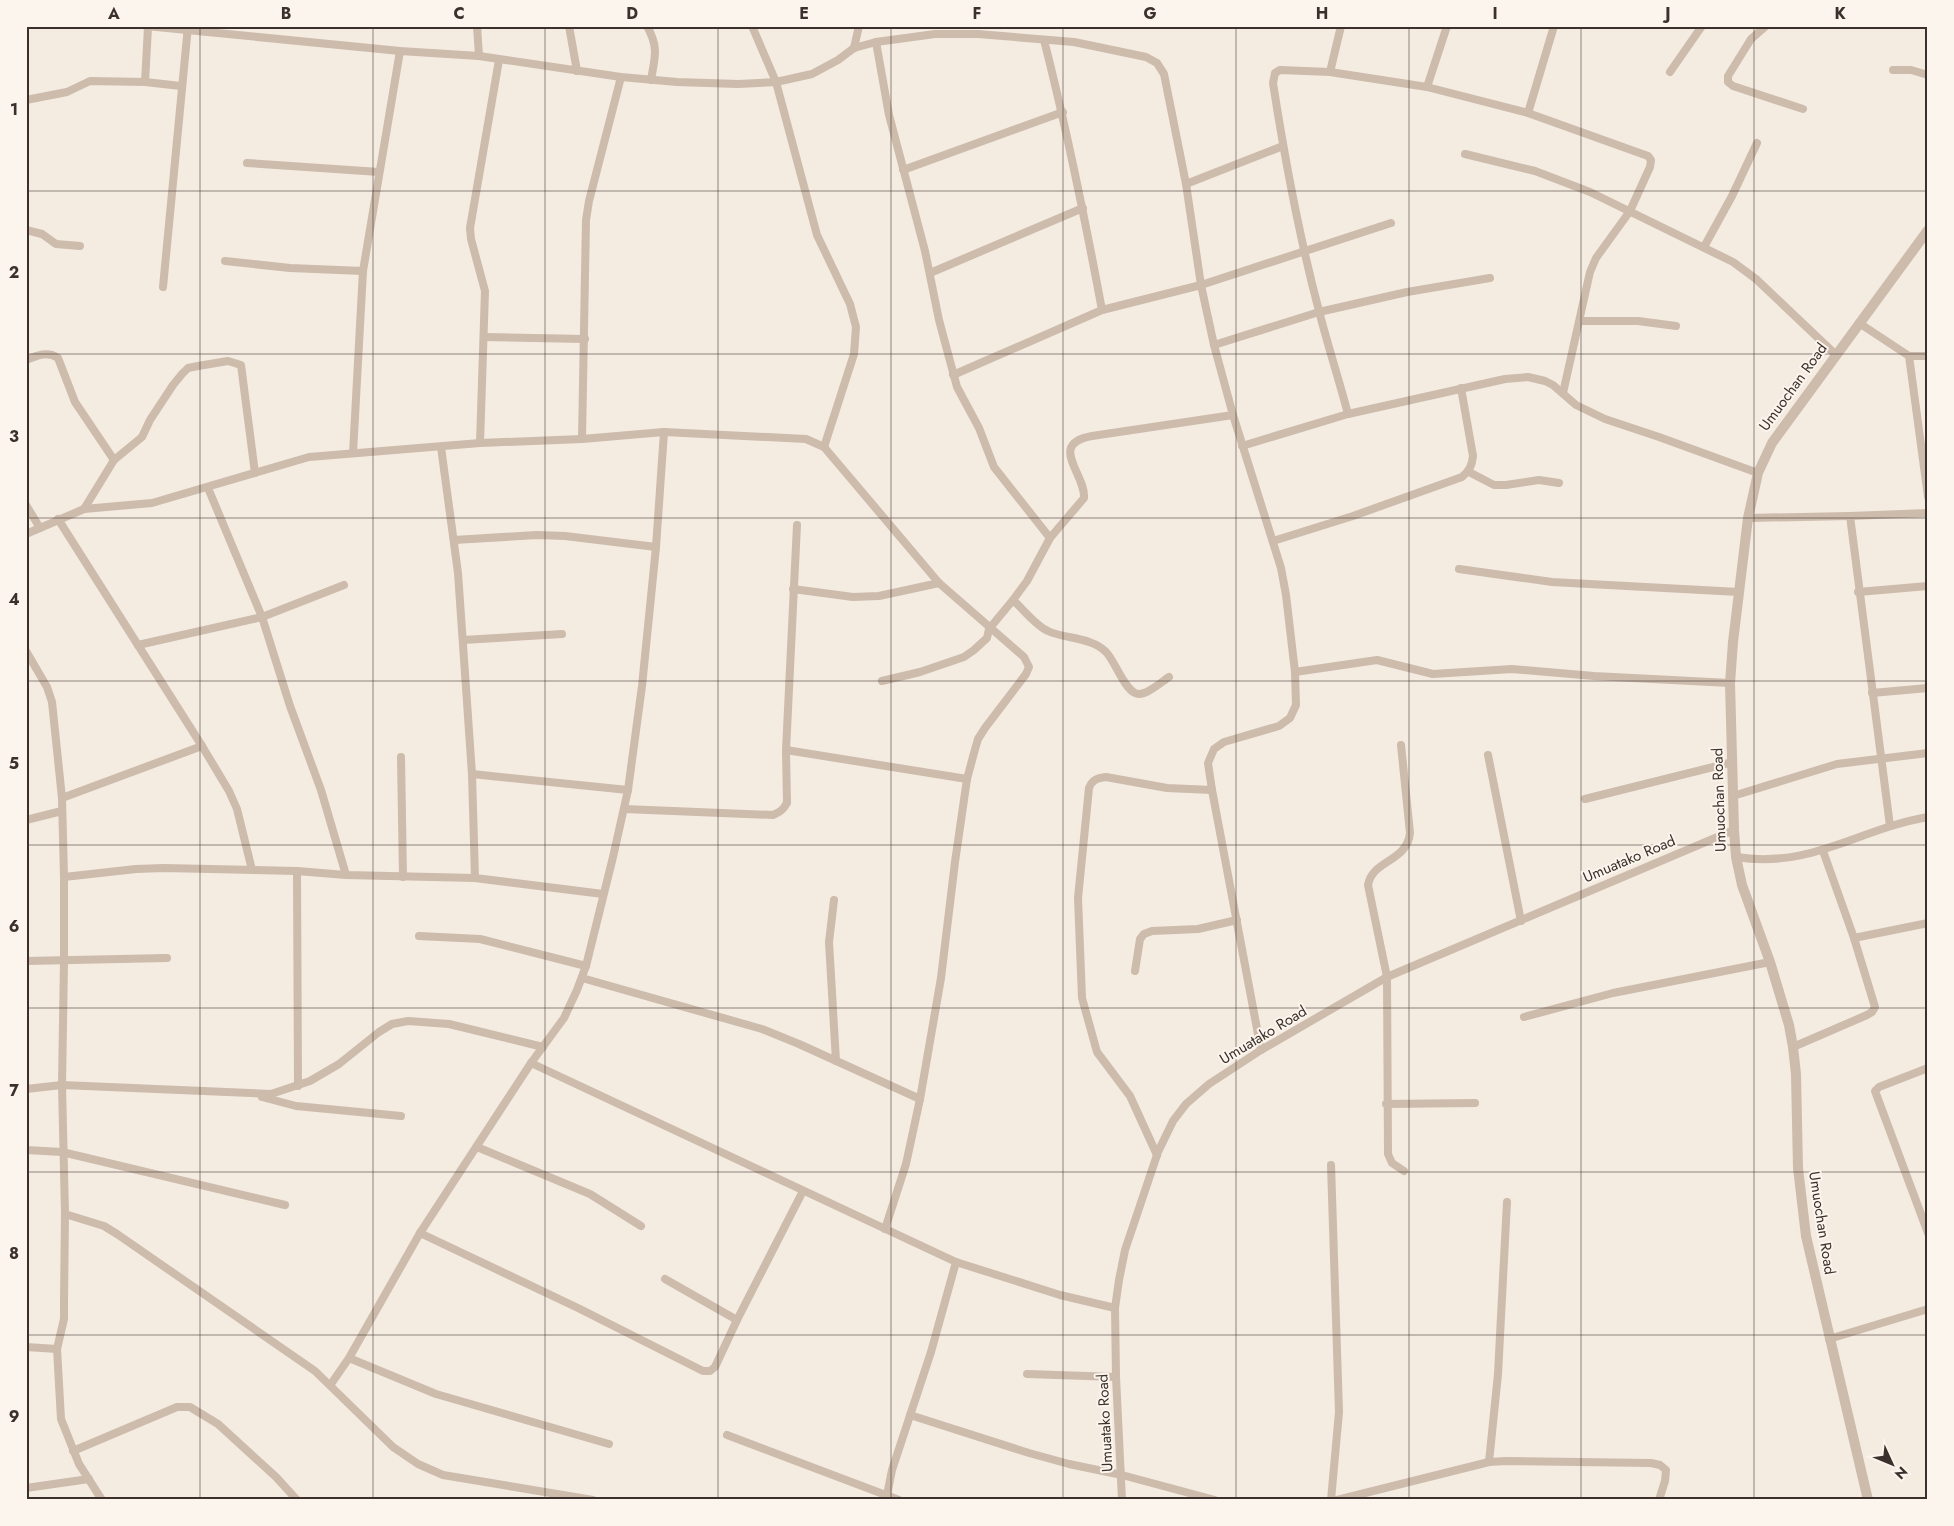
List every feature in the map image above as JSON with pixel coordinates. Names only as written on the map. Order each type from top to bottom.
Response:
[{"type":"street","points":[[145,82],[147,26],[187,28],[400,51],[479,56],[651,80],[738,84],[776,82],[812,74],[838,60],[854,48],[876,42],[896,38],[952,34],[978,34],[1074,42],[1146,57],[1157,63],[1164,74],[1186,184],[1201,285],[1214,345],[1242,446],[1273,541],[1286,595],[1295,672],[1296,705],[1290,718],[1278,726],[1224,742],[1214,749],[1208,762],[1261,1050]]},
{"type":"street","points":[[477,26],[479,56]]},
{"type":"street","points":[[569,26],[577,71]]},
{"type":"street","points":[[647,26],[655,42],[656,52],[651,80]]},
{"type":"street","points":[[752,26],[776,82],[817,235],[850,304],[856,327],[854,354],[824,447]]},
{"type":"street","points":[[854,48],[859,26]]},
{"type":"street","points":[[1330,72],[1341,26]]},
{"type":"street","points":[[1426,87],[1447,26]]},
{"type":"street","points":[[1528,113],[1554,26]]},
{"type":"street","points":[[1670,72],[1702,26]]},
{"type":"street","points":[[1766,26],[1751,39],[1728,76],[1728,82],[1733,86],[1803,109]]},
{"type":"street","points":[[163,287],[187,28]]},
{"type":"street","points":[[1044,40],[1083,208],[1102,310]]},
{"type":"street","points":[[876,42],[889,115],[957,386],[979,428],[994,468],[1050,538]]},
{"type":"street","points":[[353,453],[363,271],[400,51]]},
{"type":"street","points":[[480,443],[485,292],[470,239],[470,228],[499,60]]},
{"type":"street","points":[[1348,414],[1304,251],[1283,146],[1273,77],[1275,73],[1287,69],[1330,72],[1426,87],[1528,113],[1643,152],[1648,156],[1650,167],[1630,211],[1596,258],[1590,272],[1563,393]]},
{"type":"street","points":[[1893,70],[1911,70],[1928,76]]},
{"type":"street","points":[[582,439],[586,220],[589,201],[621,77]]},
{"type":"street","points":[[26,100],[67,92],[90,81],[145,82],[181,86]]},
{"type":"street","points":[[903,170],[1062,112]]},
{"type":"street","points":[[1704,247],[1758,143]]},
{"type":"street","points":[[1186,184],[1283,146]]},
{"type":"street","points":[[1465,154],[1535,171],[1590,192],[1733,262],[1756,279],[1835,354]]},
{"type":"street","points":[[247,163],[379,172]]},
{"type":"street","points":[[930,273],[1083,208]]},
{"type":"street","points":[[953,374],[1102,310],[1201,285],[1391,223]]},
{"type":"street","points":[[26,230],[42,234],[56,244],[80,246]]},
{"type":"street","name":"Umuochan Road","points":[[1868,1500],[1808,1246],[1801,1202],[1793,1047],[1789,1025],[1770,962],[1742,885],[1736,857],[1730,683],[1748,518],[1758,474],[1772,443],[1835,354],[1928,230]]},
{"type":"street","points":[[225,261],[290,268],[363,271]]},
{"type":"street","points":[[1214,345],[1319,312],[1407,292],[1490,278]]},
{"type":"street","points":[[1580,321],[1638,321],[1676,326]]},
{"type":"street","points":[[1859,323],[1909,356],[1928,356]]},
{"type":"street","points":[[484,337],[585,338]]},
{"type":"street","points":[[26,360],[41,354],[52,354],[58,358],[75,402],[114,460]]},
{"type":"street","points":[[1909,356],[1928,497]]},
{"type":"street","points":[[84,509],[114,460],[142,437],[150,420],[173,385],[188,368],[228,361],[241,365],[255,473]]},
{"type":"street","points":[[1242,446],[1348,414],[1505,378],[1528,377],[1554,385],[1576,405],[1605,419],[1659,436],[1758,474]]},
{"type":"street","points":[[1273,541],[1353,516],[1462,477],[1472,465],[1473,456],[1461,388]]},
{"type":"street","points":[[882,681],[920,672],[964,657],[987,638],[989,628],[1027,581],[1050,538],[1084,498],[1083,486],[1070,460],[1070,450],[1074,443],[1082,438],[1092,436],[1233,416]]},
{"type":"street","points":[[331,1384],[349,1358],[420,1233],[531,1063],[564,1018],[582,978],[628,790],[642,686],[656,547],[664,432]]},
{"type":"street","points":[[26,534],[84,509],[152,503],[310,457],[480,443],[582,439],[664,432],[806,438],[824,447],[939,583],[1024,657],[1029,667],[1026,674],[978,739],[968,778],[955,862],[941,978],[920,1099],[906,1164],[885,1230]]},
{"type":"street","points":[[441,447],[458,573],[472,774],[475,878]]},
{"type":"street","points":[[1468,472],[1494,485],[1539,480],[1559,483]]},
{"type":"street","points":[[208,488],[262,617],[290,706],[321,790],[346,875]]},
{"type":"street","points":[[26,505],[40,528]]},
{"type":"street","points":[[1748,518],[1928,513]]},
{"type":"street","points":[[1850,516],[1858,592],[1890,826]]},
{"type":"street","points":[[58,519],[202,746],[228,791],[237,809],[252,870]]},
{"type":"street","points":[[624,809],[773,815],[780,812],[787,803],[786,750],[797,525]]},
{"type":"street","points":[[454,540],[536,535],[565,536],[656,547]]},
{"type":"street","points":[[1459,569],[1552,582],[1739,592]]},
{"type":"street","points":[[793,589],[853,597],[879,596],[939,583]]},
{"type":"street","points":[[138,645],[262,617],[344,585]]},
{"type":"street","points":[[1858,592],[1928,586]]},
{"type":"street","points":[[1013,600],[1042,628],[1049,632],[1096,645],[1106,651],[1135,693],[1142,694],[1169,677]]},
{"type":"street","points":[[463,640],[562,634]]},
{"type":"street","points":[[26,651],[47,687],[52,702],[62,798],[64,877],[62,1152],[65,1214],[64,1319],[57,1349],[61,1419],[73,1451],[102,1500]]},
{"type":"street","points":[[1295,672],[1377,660],[1433,674],[1512,670],[1730,683]]},
{"type":"street","points":[[1872,693],[1928,688]]},
{"type":"street","points":[[1401,745],[1410,833],[1409,841],[1400,854],[1373,872],[1368,885],[1387,977],[1386,1104],[1388,1154],[1392,1164],[1404,1171]]},
{"type":"street","points":[[62,798],[202,746]]},
{"type":"street","points":[[786,750],[968,778]]},
{"type":"street","points":[[1733,796],[1837,764],[1928,753]]},
{"type":"street","points":[[1488,755],[1521,920]]},
{"type":"street","points":[[401,757],[403,876]]},
{"type":"street","points":[[1585,799],[1733,762]]},
{"type":"street","points":[[472,774],[628,790]]},
{"type":"street","points":[[1157,1155],[1130,1096],[1094,1046],[1082,998],[1078,898],[1089,788],[1091,782],[1097,778],[1106,777],[1167,788],[1212,790]]},
{"type":"street","points":[[26,820],[62,811]]},
{"type":"street","points":[[1736,857],[1766,861],[1793,858],[1823,851],[1890,826],[1928,817]]},
{"type":"street","name":"Umuatako Road","points":[[1122,1500],[1116,1377],[1115,1308],[1125,1250],[1157,1155],[1173,1121],[1186,1104],[1209,1084],[1261,1050],[1387,977],[1734,830]]},
{"type":"street","points":[[1793,1047],[1872,1012],[1875,1007],[1854,938],[1823,851]]},
{"type":"street","points":[[64,877],[136,869],[296,871],[346,875],[475,878],[604,894]]},
{"type":"street","points":[[296,871],[298,1086]]},
{"type":"street","points":[[834,900],[829,942],[836,1061]]},
{"type":"street","points":[[1135,971],[1140,939],[1144,934],[1152,931],[1198,928],[1237,920]]},
{"type":"street","points":[[1854,938],[1928,923]]},
{"type":"street","points":[[419,936],[480,939],[586,966]]},
{"type":"street","points":[[26,960],[167,958]]},
{"type":"street","points":[[1524,1017],[1613,994],[1770,962]]},
{"type":"street","points":[[582,978],[762,1029],[920,1099]]},
{"type":"street","points":[[26,1089],[62,1085],[252,1095],[271,1094],[298,1086],[339,1064],[392,1024],[408,1021],[448,1024],[543,1047]]},
{"type":"street","points":[[531,1063],[956,1262],[1060,1295],[1115,1308]]},
{"type":"street","points":[[1928,1068],[1879,1087],[1875,1091],[1928,1233]]},
{"type":"street","points":[[252,1095],[296,1106],[401,1116]]},
{"type":"street","points":[[1386,1104],[1475,1103]]},
{"type":"street","points":[[477,1147],[590,1194],[641,1226]]},
{"type":"street","points":[[26,1150],[62,1152],[285,1205]]},
{"type":"street","points":[[1331,1165],[1339,1412],[1331,1500]]},
{"type":"street","points":[[420,1233],[578,1308],[703,1371],[710,1371],[715,1367],[803,1191]]},
{"type":"street","points":[[1489,1462],[1498,1374],[1507,1202]]},
{"type":"street","points":[[65,1214],[104,1226],[117,1234],[315,1371],[331,1384],[393,1447],[418,1464],[452,1476],[593,1500]]},
{"type":"street","points":[[886,1497],[931,1352],[956,1262]]},
{"type":"street","points":[[664,1279],[737,1320]]},
{"type":"street","points":[[1829,1339],[1927,1312]]},
{"type":"street","points":[[26,1347],[57,1349]]},
{"type":"street","points":[[349,1358],[436,1394],[609,1444]]},
{"type":"street","points":[[1028,1374],[1116,1377]]},
{"type":"street","points":[[73,1451],[177,1407],[190,1406],[218,1424],[276,1477],[297,1500]]},
{"type":"street","points":[[910,1415],[1029,1453],[1215,1500]]},
{"type":"street","points":[[727,1435],[886,1497],[900,1500]]},
{"type":"street","points":[[1337,1500],[1489,1462],[1652,1463],[1660,1465],[1666,1470],[1665,1482],[1659,1500]]},
{"type":"street","points":[[26,1488],[89,1479]]}]
